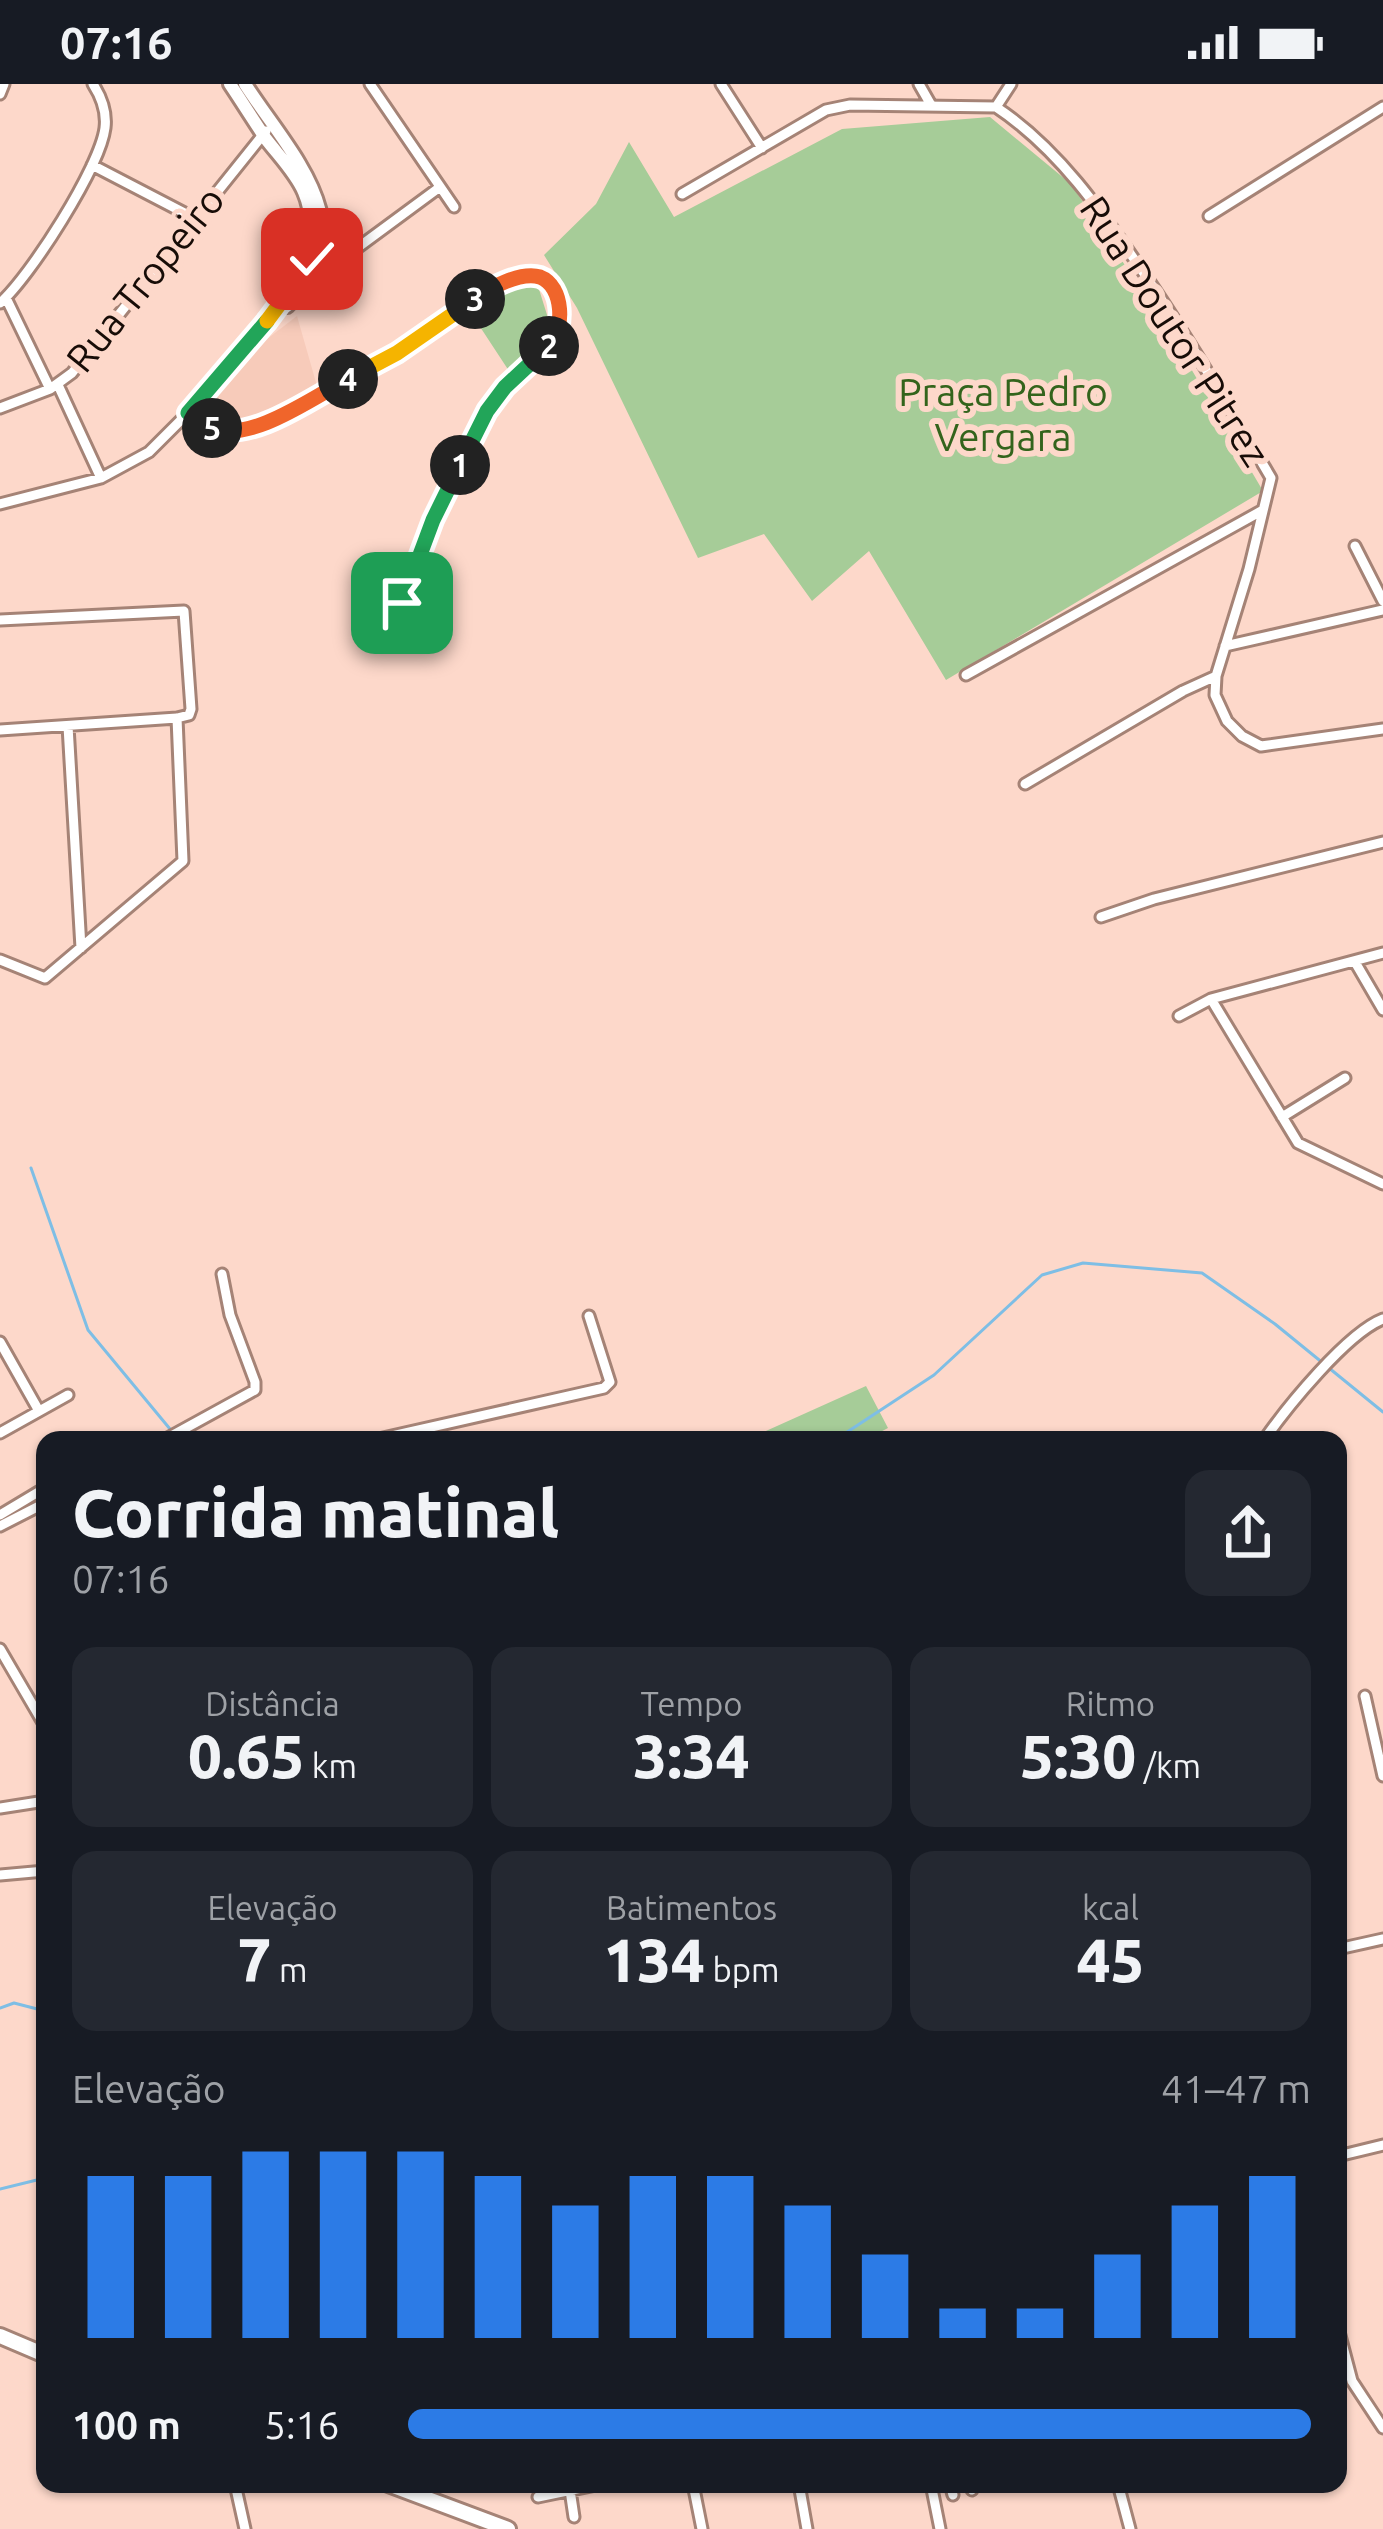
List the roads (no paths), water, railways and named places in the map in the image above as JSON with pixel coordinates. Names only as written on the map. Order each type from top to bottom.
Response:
[{"type":"main road","points":[[0,2336],[36,2351]]},
{"type":"main road","points":[[412,2493],[508,2529]]},
{"type":"street","points":[[0,94],[4,84]]},
{"type":"street","points":[[93,84],[104,107],[105,130],[92,165],[42,251],[3,300],[101,478]]},
{"type":"street","points":[[230,84],[267,130]]},
{"type":"street","points":[[0,504],[101,478],[149,452],[276,312],[312,259],[307,199],[245,84]]},
{"type":"street","points":[[370,84],[454,207]]},
{"type":"street","points":[[721,84],[762,148]]},
{"type":"street","points":[[920,84],[932,105]]},
{"type":"street","points":[[682,194],[826,110],[850,105],[996,107],[1011,84]]},
{"type":"street","name":"Rua Doutor Pitrez","points":[[996,107],[1091,196],[1198,352],[1270,478],[1216,676]]},
{"type":"street","points":[[1209,216],[1383,107]]},
{"type":"street","name":"Rua Tropeiro","points":[[0,408],[54,387],[72,373],[267,130]]},
{"type":"street","points":[[92,165],[196,219]]},
{"type":"street","points":[[312,259],[349,254],[440,188]]},
{"type":"street","points":[[188,413],[225,434],[250,430],[397,353],[483,293],[521,277],[547,281],[561,330],[487,411],[433,520],[402,603]]},
{"type":"street","points":[[966,675],[1263,510]]},
{"type":"street","points":[[1355,545],[1383,601]]},
{"type":"street","points":[[0,620],[184,610],[191,709],[177,718],[0,730]]},
{"type":"street","points":[[1225,646],[1383,610]]},
{"type":"street","points":[[1025,784],[1216,676],[1215,695],[1227,721],[1261,746],[1382,732]]},
{"type":"street","points":[[0,960],[43,979],[184,859],[177,718]]},
{"type":"street","points":[[68,726],[81,948]]},
{"type":"street","points":[[1101,917],[1154,899],[1383,842]]},
{"type":"street","points":[[1179,1016],[1211,999],[1383,953]]},
{"type":"street","points":[[1355,962],[1383,1010]]},
{"type":"street","points":[[1211,999],[1299,1144],[1383,1184]]},
{"type":"street","points":[[1282,1117],[1345,1078]]},
{"type":"street","points":[[180,1431],[255,1390],[222,1274]]},
{"type":"street","points":[[414,1431],[604,1388],[610,1382],[590,1316]]},
{"type":"street","points":[[1270,1431],[1366,1327],[1383,1319]]},
{"type":"street","points":[[1,1346],[39,1411]]},
{"type":"street","points":[[0,1433],[68,1395]]},
{"type":"street","points":[[0,1515],[36,1493]]},
{"type":"street","points":[[0,1526],[36,1508]]},
{"type":"street","points":[[0,1649],[36,1711]]},
{"type":"street","points":[[1365,1696],[1383,1776]]},
{"type":"street","points":[[0,1808],[36,1802]]},
{"type":"street","points":[[0,1876],[36,1872]]},
{"type":"street","points":[[1347,1947],[1383,1939]]},
{"type":"street","points":[[1347,2154],[1383,2146]]},
{"type":"street","points":[[1347,2361],[1352,2380],[1383,2428]]},
{"type":"street","points":[[237,2493],[245,2529]]},
{"type":"street","points":[[538,2497],[559,2493]]},
{"type":"street","points":[[570,2493],[574,2517]]},
{"type":"street","points":[[696,2493],[702,2529]]},
{"type":"street","points":[[801,2493],[807,2529]]},
{"type":"street","points":[[933,2493],[940,2529]]},
{"type":"street","points":[[1120,2493],[1130,2529]]},
{"type":"waterway","points":[[31,1168],[88,1330],[170,1429]]},
{"type":"waterway","points":[[849,1431],[934,1375],[1042,1275],[1083,1263],[1202,1273],[1275,1324],[1383,1412]]},
{"type":"waterway","points":[[0,2008],[14,2003],[36,2009]]},
{"type":"waterway","points":[[0,2189],[36,2180]]},
{"type":"park label","name":"Praça Pedro Vergara","points":[[1003,414]]}]
